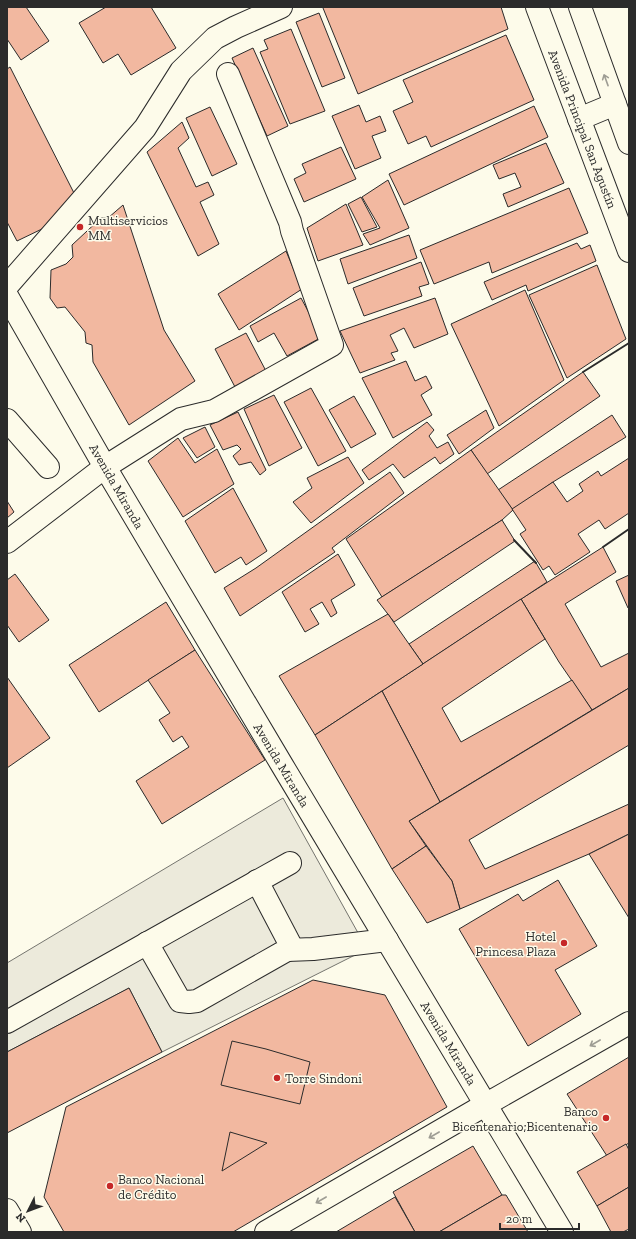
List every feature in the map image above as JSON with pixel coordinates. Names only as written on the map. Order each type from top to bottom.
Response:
[{"type":"street","points":[[8,298],[144,128],[181,71],[215,38],[281,7]]},
{"type":"street","name":"Avenida Principal San Agustín","points":[[537,7],[629,250]]},
{"type":"street","points":[[580,7],[629,143]]},
{"type":"street","points":[[7,542],[105,467],[181,419],[214,411],[332,345],[290,222],[228,74]]},
{"type":"street","points":[[579,119],[615,104]]},
{"type":"street","name":"Avenida Miranda","points":[[8,298],[105,467],[278,759],[562,1232]]},
{"type":"street","points":[[7,420],[48,467]]},
{"type":"street","points":[[7,1022],[290,863]]},
{"type":"street","points":[[257,881],[288,938],[290,944],[287,950]]},
{"type":"street","points":[[147,943],[180,1001],[189,1002],[197,1001],[287,950],[313,949],[387,940]]},
{"type":"street","points":[[266,1232],[629,1023]]},
{"type":"street","points":[[7,1210],[20,1232]]},
{"type":"shaded area","points":[[283,798],[367,949],[162,1052],[129,988],[7,1052],[7,963]]},
{"type":"building","points":[[7,7],[26,7],[49,41],[21,60],[7,39]]},
{"type":"building","points":[[106,7],[151,7],[176,48],[131,75],[118,54],[103,63],[79,23]]},
{"type":"building","points":[[501,7],[508,29],[358,94],[323,8]]},
{"type":"building","points":[[319,13],[345,78],[322,87],[296,22]]},
{"type":"building","points":[[291,29],[325,111],[290,124],[260,52],[268,49],[264,40]]},
{"type":"building","points":[[506,35],[534,100],[431,147],[426,136],[408,144],[393,111],[413,102],[403,80]]},
{"type":"building","points":[[253,48],[288,126],[267,136],[232,58]]},
{"type":"building","points":[[10,67],[74,193],[44,228],[17,241],[7,222],[7,69]]},
{"type":"building","points":[[359,105],[366,122],[380,116],[386,131],[372,136],[381,158],[355,169],[332,116]]},
{"type":"building","points":[[534,106],[548,137],[404,205],[389,174]]},
{"type":"building","points":[[210,107],[237,164],[212,176],[186,118]]},
{"type":"building","points":[[182,122],[189,138],[178,148],[196,187],[208,182],[214,195],[200,202],[219,244],[198,256],[147,152]]},
{"type":"building","points":[[546,143],[564,183],[508,207],[503,194],[521,187],[515,173],[499,179],[493,165]]},
{"type":"building","points":[[341,147],[356,179],[304,202],[294,179],[306,173],[302,164]]},
{"type":"building","points":[[388,180],[409,228],[370,245],[363,234],[380,228],[362,197]]},
{"type":"building","points":[[569,188],[588,233],[492,273],[489,262],[434,284],[420,250]]},
{"type":"building","points":[[361,197],[377,227],[362,232],[348,204]]},
{"type":"building","points":[[346,204],[363,245],[318,261],[307,228]]},
{"type":"building","points":[[123,205],[164,330],[195,381],[129,425],[93,362],[92,345],[86,343],[85,332],[65,307],[57,308],[50,298],[51,270],[66,264],[73,257],[72,245],[101,218],[108,218]]},
{"type":"building","points":[[409,235],[417,258],[348,284],[340,259]]},
{"type":"building","points":[[577,243],[581,249],[590,245],[596,261],[528,291],[526,285],[492,300],[484,282]]},
{"type":"building","points":[[286,251],[302,289],[239,330],[218,294]]},
{"type":"building","points":[[421,262],[429,284],[419,287],[422,296],[364,316],[353,288]]},
{"type":"building","points":[[597,265],[626,339],[567,378],[529,295]]},
{"type":"building","points":[[525,290],[564,380],[499,426],[451,324]]},
{"type":"building","points":[[301,298],[322,337],[287,356],[274,333],[258,342],[250,326]]},
{"type":"building","points":[[435,298],[448,334],[414,348],[404,328],[390,335],[398,351],[391,353],[395,360],[360,373],[340,331]]},
{"type":"building","points":[[246,333],[266,371],[235,387],[215,349]]},
{"type":"building","points":[[406,361],[415,381],[426,376],[432,388],[421,395],[432,415],[393,438],[362,378]]},
{"type":"building","points":[[583,372],[600,396],[487,474],[471,450]]},
{"type":"building","points":[[311,388],[346,451],[318,466],[284,402]]},
{"type":"building","points":[[274,395],[302,448],[269,466],[244,409]]},
{"type":"building","points":[[354,396],[376,434],[351,448],[329,410]]},
{"type":"building","points":[[486,410],[494,428],[459,454],[447,435]]},
{"type":"building","points":[[238,412],[266,470],[260,475],[251,462],[239,465],[233,456],[241,449],[237,445],[223,450],[210,425]]},
{"type":"building","points":[[612,415],[626,437],[553,482],[513,510],[498,490]]},
{"type":"building","points":[[427,422],[434,430],[429,436],[437,448],[448,442],[454,454],[440,464],[435,457],[404,478],[393,464],[369,480],[362,470]]},
{"type":"building","points":[[205,427],[215,447],[197,458],[183,438]]},
{"type":"building","points":[[178,438],[195,463],[217,449],[234,484],[183,517],[148,461]]},
{"type":"building","points":[[471,450],[513,510],[502,520],[382,597],[346,539]]},
{"type":"building","points":[[348,457],[364,483],[311,523],[293,502],[312,488],[307,478]]},
{"type":"building","points":[[629,458],[629,513],[605,529],[599,520],[578,534],[590,552],[555,575],[549,566],[543,570],[520,534],[526,530],[512,509],[553,482],[567,502],[583,491],[579,484],[598,471],[601,476]]},
{"type":"building","points":[[390,472],[404,493],[332,548],[335,552],[240,616],[224,588],[256,568]]},
{"type":"building","points":[[233,488],[267,551],[246,565],[241,557],[215,573],[185,521]]},
{"type":"building","points":[[7,501],[14,512],[7,518]]},
{"type":"building","points":[[502,520],[515,541],[394,622],[377,600]]},
{"type":"building","points":[[603,547],[616,572],[565,604],[601,667],[629,653],[629,688],[592,710],[559,662],[521,599]]},
{"type":"building","points":[[338,554],[355,585],[331,600],[337,613],[331,617],[322,602],[310,609],[319,624],[305,632],[282,592]]},
{"type":"building","points":[[535,561],[547,582],[423,664],[409,644]]},
{"type":"building","points":[[15,574],[49,620],[19,642],[7,625],[7,580]]},
{"type":"building","points":[[629,575],[629,608],[628,608],[616,581]]},
{"type":"building","points":[[521,599],[545,639],[442,708],[461,742],[572,680],[592,710],[440,802],[382,691]]},
{"type":"building","points":[[166,602],[195,650],[99,712],[69,665]]},
{"type":"building","points":[[388,614],[423,664],[315,735],[279,676]]},
{"type":"building","points":[[195,650],[265,760],[162,824],[136,781],[189,747],[182,736],[173,742],[159,720],[170,713],[148,680]]},
{"type":"building","points":[[7,677],[50,738],[7,768]]},
{"type":"building","points":[[629,688],[629,745],[469,840],[485,869],[629,804],[629,834],[589,854],[460,909],[452,881],[409,821]]},
{"type":"building","points":[[382,691],[440,802],[409,821],[426,846],[392,869],[315,735]]},
{"type":"building","points":[[629,834],[629,918],[589,854]]},
{"type":"building","points":[[426,846],[452,881],[460,909],[427,923],[392,869]]},
{"type":"building","points":[[558,880],[597,946],[555,970],[581,1014],[528,1046],[459,929],[518,894],[523,901]]},
{"type":"building","name":"Torre Sindoni","points":[[313,980],[385,995],[447,1107],[233,1232],[64,1232],[44,1197],[66,1107]]},
{"type":"building","points":[[129,988],[162,1052],[7,1133],[7,1052]]},
{"type":"building","points":[[232,1041],[310,1062],[300,1104],[221,1085]]},
{"type":"building","name":"Banco Bicentenario;Bicentenario","points":[[629,1057],[629,1143],[607,1156],[567,1094]]},
{"type":"building","points":[[230,1132],[267,1143],[222,1171]]},
{"type":"building","points":[[626,1144],[629,1150],[629,1187],[597,1206],[577,1172]]},
{"type":"building","points":[[473,1146],[502,1195],[439,1232],[415,1232],[393,1192]]},
{"type":"building","points":[[629,1187],[629,1229],[623,1232],[611,1232],[597,1206]]},
{"type":"building","points":[[502,1195],[506,1195],[528,1232],[439,1232]]},
{"type":"building","points":[[395,1197],[415,1232],[336,1232]]},
{"type":"wall","points":[[583,372],[629,343]]},
{"type":"wall","points":[[603,547],[629,529]]},
{"type":"wall","points":[[514,540],[536,563]]},
{"type":"place","name":"Multiservicios MM","points":[[80,227]]},
{"type":"place","name":"Hotel Princesa Plaza","points":[[564,943]]},
{"type":"place","name":"Torre Sindoni","points":[[277,1078]]},
{"type":"place","name":"Banco Bicentenario;Bicentenario","points":[[606,1118]]},
{"type":"place","name":"Banco Nacional de Crédito","points":[[110,1186]]}]
